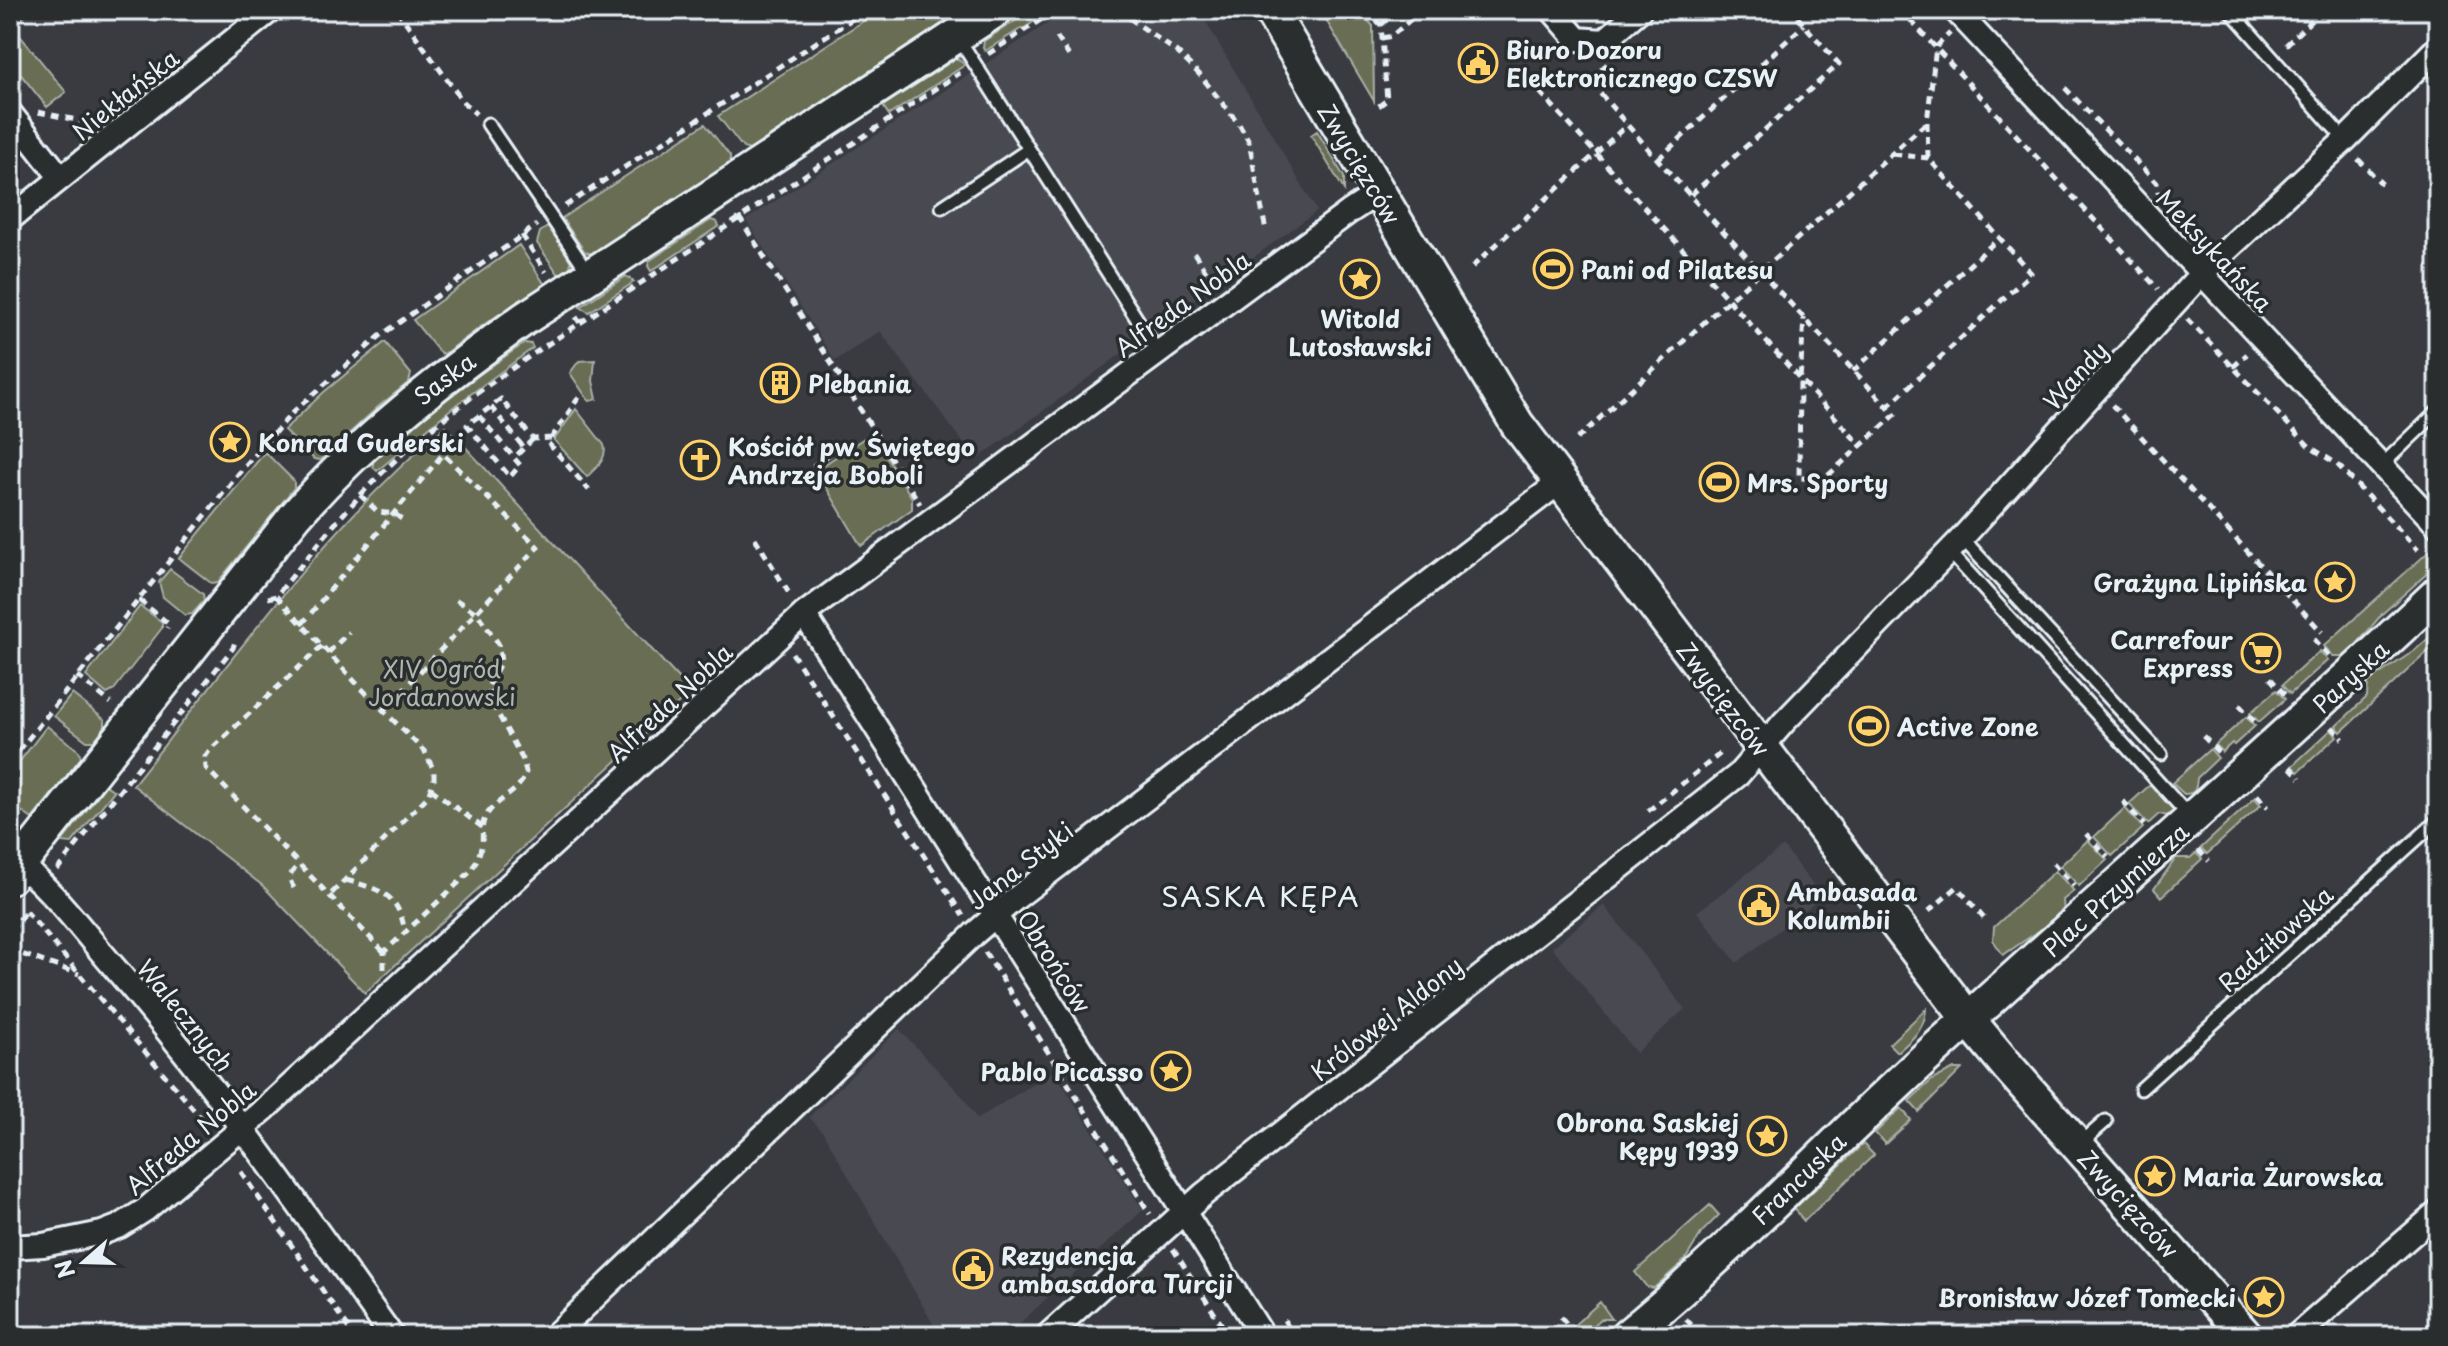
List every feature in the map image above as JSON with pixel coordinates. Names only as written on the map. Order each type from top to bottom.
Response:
[{"type":"street","name":"Niekłańska","points":[[10,219],[271,10]]},
{"type":"street","name":"Saska","points":[[14,865],[318,490],[353,454],[422,394],[524,319],[996,10]]},
{"type":"street","name":"Zwycięzców","points":[[1270,10],[1501,400],[1560,482],[1968,1019],[2236,1333]]},
{"type":"street","points":[[1552,10],[1577,39],[1604,41],[1640,10]]},
{"type":"street","name":"Meksykańska","points":[[1955,10],[2438,526]]},
{"type":"street","name":"Wandy","points":[[1762,748],[1956,545],[2201,274],[2438,47]]},
{"type":"street","points":[[10,113],[61,178]]},
{"type":"street","name":"Alfreda Nobla","points":[[10,1247],[83,1239],[120,1226],[145,1210],[244,1128],[804,614],[1378,193]]},
{"type":"street","name":"Jana Styki","points":[[554,1336],[974,934],[1560,482]]},
{"type":"street","name":"Paryska","points":[[2269,750],[2438,593]]},
{"type":"street","name":"Obrońców","points":[[804,614],[1263,1336]]},
{"type":"street","name":"Królowej Aldony","points":[[1047,1336],[1216,1184],[1738,775],[1762,748]]},
{"type":"street","name":"Plac Przymierza","points":[[1968,1019],[2195,834],[2269,750]]},
{"type":"street","name":"Walecznych","points":[[14,865],[44,886],[147,1006],[244,1128],[392,1336]]},
{"type":"street","name":"Francuska","points":[[1627,1336],[1702,1270],[1968,1019]]},
{"type":"street","points":[[2296,1336],[2438,1212]]},
{"type":"lane","points":[[2230,10],[2274,57],[2343,141]]},
{"type":"lane","points":[[957,36],[1158,352]]},
{"type":"lane","points":[[488,124],[591,275]]},
{"type":"lane","points":[[942,207],[1029,149]]},
{"type":"lane","points":[[2382,465],[2438,411]]},
{"type":"lane","points":[[1956,545],[2161,754]]},
{"type":"lane","points":[[1956,545],[2195,834]]},
{"type":"lane","name":"Radziłowska","points":[[2141,1089],[2438,820]]},
{"type":"lane","points":[[2078,1146],[2106,1121]]},
{"type":"path","points":[[397,10],[464,103],[488,124]]},
{"type":"path","points":[[10,762],[243,468],[307,398],[380,336],[522,235],[866,10]]},
{"type":"path","points":[[257,603],[276,596],[360,495],[400,457],[515,365],[1056,10]]},
{"type":"path","points":[[1118,10],[1177,52],[1200,75],[1239,124],[1249,142],[1266,231]]},
{"type":"path","points":[[1367,10],[1381,25],[1387,100],[1376,108]]},
{"type":"path","points":[[1381,25],[1398,10]]},
{"type":"path","points":[[1382,38],[1392,36],[1421,10]]},
{"type":"path","points":[[1691,195],[1839,64],[1791,10]]},
{"type":"path","points":[[1901,10],[2173,304],[2310,447],[2337,464],[2418,550]]},
{"type":"path","points":[[2274,57],[2322,10]]},
{"type":"path","points":[[1658,159],[1804,25]]},
{"type":"path","points":[[1057,37],[1069,56]]},
{"type":"path","points":[[1887,407],[2031,273],[1928,158],[1927,122],[1936,47]]},
{"type":"path","points":[[1589,80],[1760,272],[1804,318],[1895,415],[1824,479],[1799,478],[1804,318]]},
{"type":"path","points":[[10,81],[18,91]]},
{"type":"path","points":[[1540,92],[1861,446]]},
{"type":"path","points":[[41,120],[34,111],[92,123],[81,132]]},
{"type":"path","points":[[1577,439],[1927,122]]},
{"type":"path","points":[[1472,267],[1627,125]]},
{"type":"path","points":[[2343,141],[2382,184]]},
{"type":"path","points":[[1890,154],[1928,158]]},
{"type":"path","points":[[739,217],[930,520]]},
{"type":"path","points":[[522,235],[580,323]]},
{"type":"path","points":[[1853,371],[1999,238]]},
{"type":"path","points":[[1194,253],[1211,278]]},
{"type":"path","points":[[2097,389],[2322,632]]},
{"type":"path","points":[[579,397],[548,443],[589,490]]},
{"type":"path","points":[[479,416],[520,465],[510,477],[467,425],[501,399],[533,439]]},
{"type":"path","points":[[491,407],[524,448]]},
{"type":"path","points":[[514,458],[533,439],[551,438]]},
{"type":"path","points":[[813,466],[831,453],[829,448]]},
{"type":"path","points":[[302,624],[443,454],[538,547],[383,711]]},
{"type":"path","points":[[360,495],[378,512],[395,514],[404,521]]},
{"type":"path","points":[[755,538],[804,614]]},
{"type":"path","points":[[276,596],[425,752],[434,771],[428,796],[329,896]]},
{"type":"path","points":[[384,952],[470,872],[477,860],[482,827],[490,810],[518,788],[526,772],[514,742],[490,699],[488,687],[501,661],[498,643],[477,613],[455,599]]},
{"type":"path","points":[[139,600],[169,624],[161,634]]},
{"type":"path","points":[[51,877],[233,648],[239,625]]},
{"type":"path","points":[[328,653],[349,632]]},
{"type":"path","points":[[780,635],[1229,1336]]},
{"type":"path","points":[[2314,639],[2333,661]]},
{"type":"path","points":[[322,646],[205,757],[209,773],[384,952],[384,975]]},
{"type":"path","points":[[77,676],[115,706]]},
{"type":"path","points":[[2270,678],[2290,699]]},
{"type":"path","points":[[2239,705],[2269,750],[2300,778]]},
{"type":"path","points":[[2331,726],[2343,739]]},
{"type":"path","points":[[2203,736],[2224,759]]},
{"type":"path","points":[[431,789],[482,827]]},
{"type":"path","points":[[2256,794],[2268,807]]},
{"type":"path","points":[[2123,801],[2147,829]]},
{"type":"path","points":[[2086,834],[2111,861]]},
{"type":"path","points":[[2195,834],[2209,861]]},
{"type":"path","points":[[2053,863],[2078,890]]},
{"type":"path","points":[[294,888],[289,877],[299,865]]},
{"type":"path","points":[[346,880],[381,890],[395,902],[405,933]]},
{"type":"path","points":[[1929,911],[1957,887],[1987,922]]},
{"type":"path","points":[[11,930],[31,904]]},
{"type":"path","points":[[26,911],[223,1145],[354,1336]]},
{"type":"path","points":[[2438,948],[2434,952],[2438,957]]},
{"type":"path","points":[[10,950],[80,974]]},
{"type":"path","points":[[1561,1317],[1577,1336]]},
{"type":"shaded area","points":[[1068,10],[1199,10],[1317,211],[976,460],[880,331],[835,361],[746,220]]},
{"type":"shaded area","name":"Ambasada Kolumbii","points":[[1783,846],[1822,897],[1737,963],[1697,912]]},
{"type":"shaded area","points":[[1604,905],[1685,1009],[1636,1053],[1552,947]]},
{"type":"shaded area","points":[[899,1029],[963,1097],[977,1119],[1054,1071],[1143,1210],[1006,1336],[940,1336],[823,1132],[809,1117]]},
{"type":"green space","points":[[10,10],[31,10],[12,26],[66,92],[47,107],[10,61]]},
{"type":"green space","points":[[880,10],[963,10],[750,150],[743,148],[718,116]]},
{"type":"green space","points":[[1032,10],[1049,10],[985,51],[984,41]]},
{"type":"green space","points":[[1320,10],[1359,10],[1373,26],[1374,101]]},
{"type":"green space","points":[[957,58],[965,65],[889,115],[883,106]]},
{"type":"green space","points":[[705,124],[730,156],[730,163],[592,254],[585,252],[562,218]]},
{"type":"green space","points":[[1317,131],[1344,177],[1344,190],[1311,135]]},
{"type":"green space","points":[[711,220],[719,226],[651,271],[649,261]]},
{"type":"green space","points":[[549,226],[571,262],[570,267],[559,275],[537,243],[540,232]]},
{"type":"green space","points":[[519,245],[545,285],[444,354],[439,352],[413,320]]},
{"type":"green space","points":[[626,276],[634,282],[589,312],[580,307]]},
{"type":"green space","points":[[385,342],[411,374],[409,382],[320,460],[314,459],[284,430]]},
{"type":"green space","points":[[525,343],[533,348],[452,408],[377,471],[373,467],[373,461],[428,414]]},
{"type":"green space","points":[[595,360],[593,381],[597,399],[589,401],[570,373],[579,361]]},
{"type":"green space","points":[[576,409],[605,450],[603,459],[587,477],[554,440]]},
{"type":"green space","name":"XIV Ogród Jordanowski","points":[[446,426],[691,692],[365,993],[263,886],[133,785],[243,644],[320,552],[402,466]]},
{"type":"green space","points":[[872,433],[912,498],[912,509],[861,546],[816,470]]},
{"type":"green space","points":[[265,452],[294,481],[294,488],[218,582],[211,583],[179,558]]},
{"type":"green space","points":[[2435,546],[2436,558],[2432,569],[2382,614],[2347,656],[2333,656],[2324,646]]},
{"type":"green space","points":[[170,569],[203,594],[204,601],[192,614],[185,615],[163,597],[159,582]]},
{"type":"green space","points":[[140,606],[162,622],[162,628],[113,691],[107,694],[86,676]]},
{"type":"green space","points":[[2438,630],[2438,642],[2341,732],[2336,726],[2367,697],[2368,682],[2414,651]]},
{"type":"green space","points":[[2320,651],[2328,660],[2290,694],[2282,685]]},
{"type":"green space","points":[[2276,690],[2285,699],[2259,722],[2250,713]]},
{"type":"green space","points":[[72,694],[105,720],[105,726],[94,741],[87,741],[54,716]]},
{"type":"green space","points":[[2246,717],[2255,726],[2222,752],[2215,745]]},
{"type":"green space","points":[[47,726],[79,751],[81,758],[32,819],[10,803],[10,774]]},
{"type":"green space","points":[[2331,730],[2337,736],[2298,772],[2292,766]]},
{"type":"green space","points":[[2210,749],[2218,758],[2197,778],[2193,792],[2184,794],[2172,783]]},
{"type":"green space","points":[[2151,784],[2173,808],[2173,812],[2168,816],[2159,814],[2148,824],[2129,804]]},
{"type":"green space","points":[[106,785],[114,791],[72,843],[62,842]]},
{"type":"green space","points":[[2255,798],[2261,805],[2207,854],[2201,848]]},
{"type":"green space","points":[[2125,808],[2143,828],[2112,856],[2094,837]]},
{"type":"green space","points":[[2088,840],[2107,860],[2079,886],[2060,866]]},
{"type":"green space","points":[[2196,853],[2202,859],[2161,897],[2154,889],[2176,858],[2190,858]]},
{"type":"green space","points":[[2055,871],[2074,891],[2063,900],[2064,914],[2003,955],[1993,940],[1994,927]]},
{"type":"green space","points":[[1926,1009],[1917,1033],[1896,1051],[1889,1044]]},
{"type":"green space","points":[[1954,1069],[1962,1069],[1919,1112],[1909,1101],[1932,1080]]},
{"type":"green space","points":[[1901,1108],[1911,1120],[1885,1144],[1875,1133]]},
{"type":"green space","points":[[1863,1144],[1874,1155],[1804,1221],[1795,1208]]},
{"type":"green space","points":[[1710,1205],[1719,1215],[1702,1232],[1685,1260],[1654,1288],[1647,1287],[1635,1272]]},
{"type":"green space","points":[[1600,1302],[1612,1319],[1601,1319],[1581,1336],[1573,1326]]},
{"type":"place","name":"Biuro Dozoru Elektronicznego CZSW","points":[[1478,63]]},
{"type":"place","name":"Pani od Pilatesu","points":[[1553,269]]},
{"type":"place","name":"Witold Lutosławski","points":[[1360,279]]},
{"type":"place","name":"Plebania","points":[[780,383]]},
{"type":"place","name":"Konrad Guderski","points":[[230,442]]},
{"type":"place","name":"Kościół pw. Świętego Andrzeja Boboli","points":[[700,460]]},
{"type":"place","name":"Mrs. Sporty","points":[[1719,482]]},
{"type":"place","name":"Grażyna Lipińska","points":[[2335,582]]},
{"type":"place","name":"Carrefour Express","points":[[2261,653]]},
{"type":"place","name":"Active Zone","points":[[1869,726]]},
{"type":"place","name":"Ambasada Kolumbii","points":[[1759,905]]},
{"type":"place","name":"Pablo Picasso","points":[[1171,1071]]},
{"type":"place","name":"Obrona Saskiej Kępy 1939","points":[[1767,1136]]},
{"type":"place","name":"Maria Żurowska","points":[[2155,1176]]},
{"type":"place","name":"Rezydencja ambasadora Turcji","points":[[973,1269]]},
{"type":"place","name":"Bronisław Józef Tomecki","points":[[2264,1297]]},
{"type":"district","name":"SASKA KĘPA","points":[[1261,895]]}]
